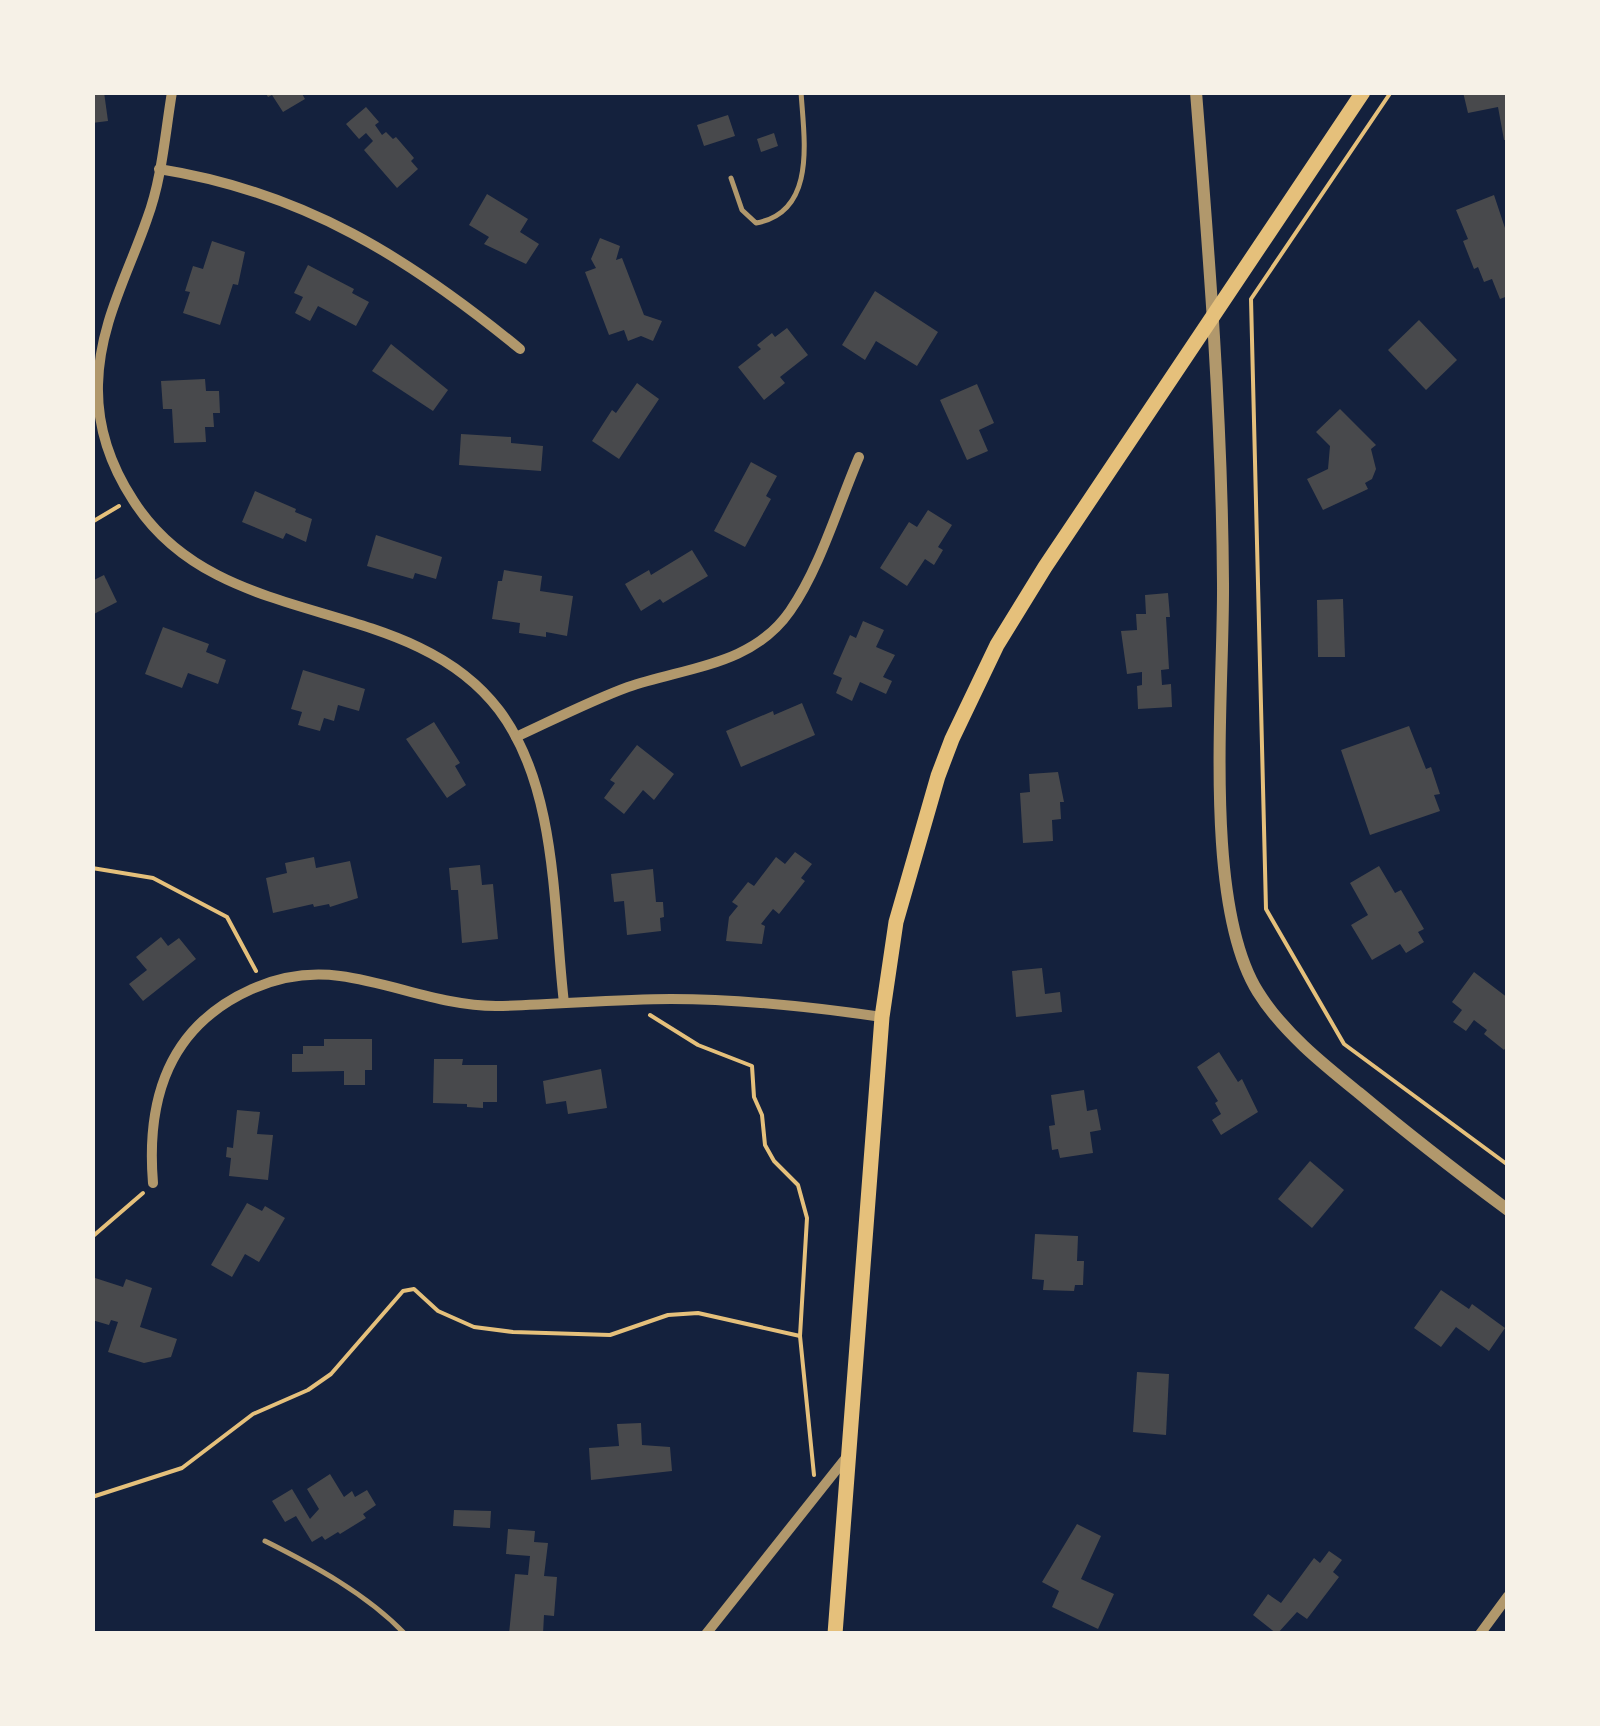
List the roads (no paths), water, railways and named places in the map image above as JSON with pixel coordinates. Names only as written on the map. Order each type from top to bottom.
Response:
[{"type":"main road","points":[[834,1634],[882,1017],[903,890],[938,776],[974,690],[1045,566],[1363,92]]},
{"type":"street","points":[[172,92],[152,203],[109,317],[100,356],[101,422],[110,454],[132,499],[162,537],[190,561],[220,579],[442,658],[472,680],[499,710],[533,776],[542,810],[564,1003]]},
{"type":"street","points":[[1196,92],[1213,313],[1223,582],[1223,847],[1234,934],[1257,991],[1296,1038],[1424,1148],[1508,1210]]},
{"type":"street","points":[[159,169],[271,197],[342,226],[387,251],[520,349]]},
{"type":"street","points":[[516,738],[600,697],[727,660],[770,634],[789,614],[803,590],[858,458]]},
{"type":"street","points":[[153,1183],[150,1152],[155,1112],[175,1052],[208,1014],[231,998],[263,984],[314,974],[341,976],[462,1004],[718,1001],[882,1017]]},
{"type":"street","points":[[706,1634],[850,1453]]},
{"type":"street","points":[[1480,1634],[1508,1596]]},
{"type":"lane","points":[[731,178],[742,210],[756,223],[770,220],[788,208],[800,184],[806,158],[801,92]]},
{"type":"lane","points":[[264,1541],[346,1587],[405,1634]]}]
